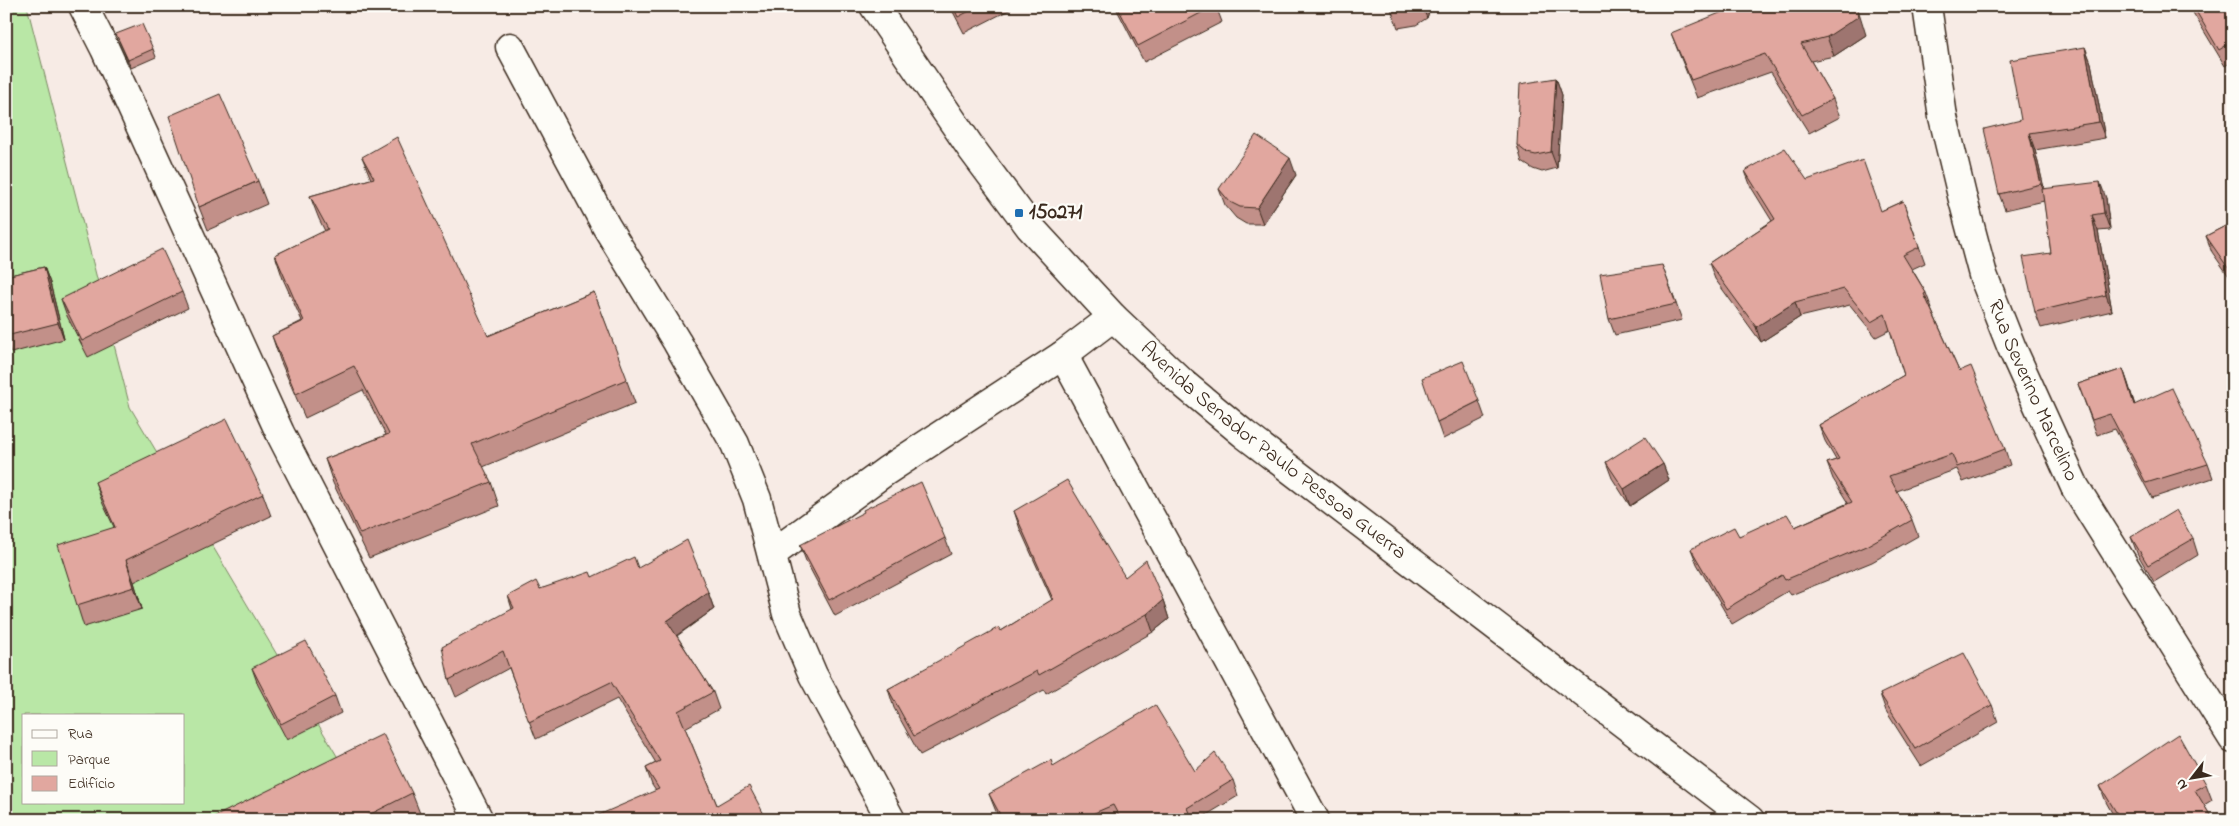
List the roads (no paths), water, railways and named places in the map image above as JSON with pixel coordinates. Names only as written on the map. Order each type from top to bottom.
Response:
[{"type":"street","points":[[82,6],[105,49],[280,433],[479,820]]},
{"type":"street","name":"Avenida Senador Paulo Pessoa Guerra","points":[[874,6],[971,148],[1030,227],[1113,317],[1185,385],[1244,434],[1750,820]]},
{"type":"street","name":"Rua Severino Marcelino","points":[[1927,6],[1943,117],[1958,179],[1983,274],[2011,346],[2075,487],[2233,739]]},
{"type":"street","points":[[510,47],[606,226],[677,342],[735,444],[757,499],[787,614],[813,675],[890,820]]},
{"type":"street","points":[[772,554],[886,471],[1063,355],[1113,317]]},
{"type":"street","points":[[1063,355],[1315,820]]},
{"type":"place","name":"150271","points":[[1019,213]]}]
